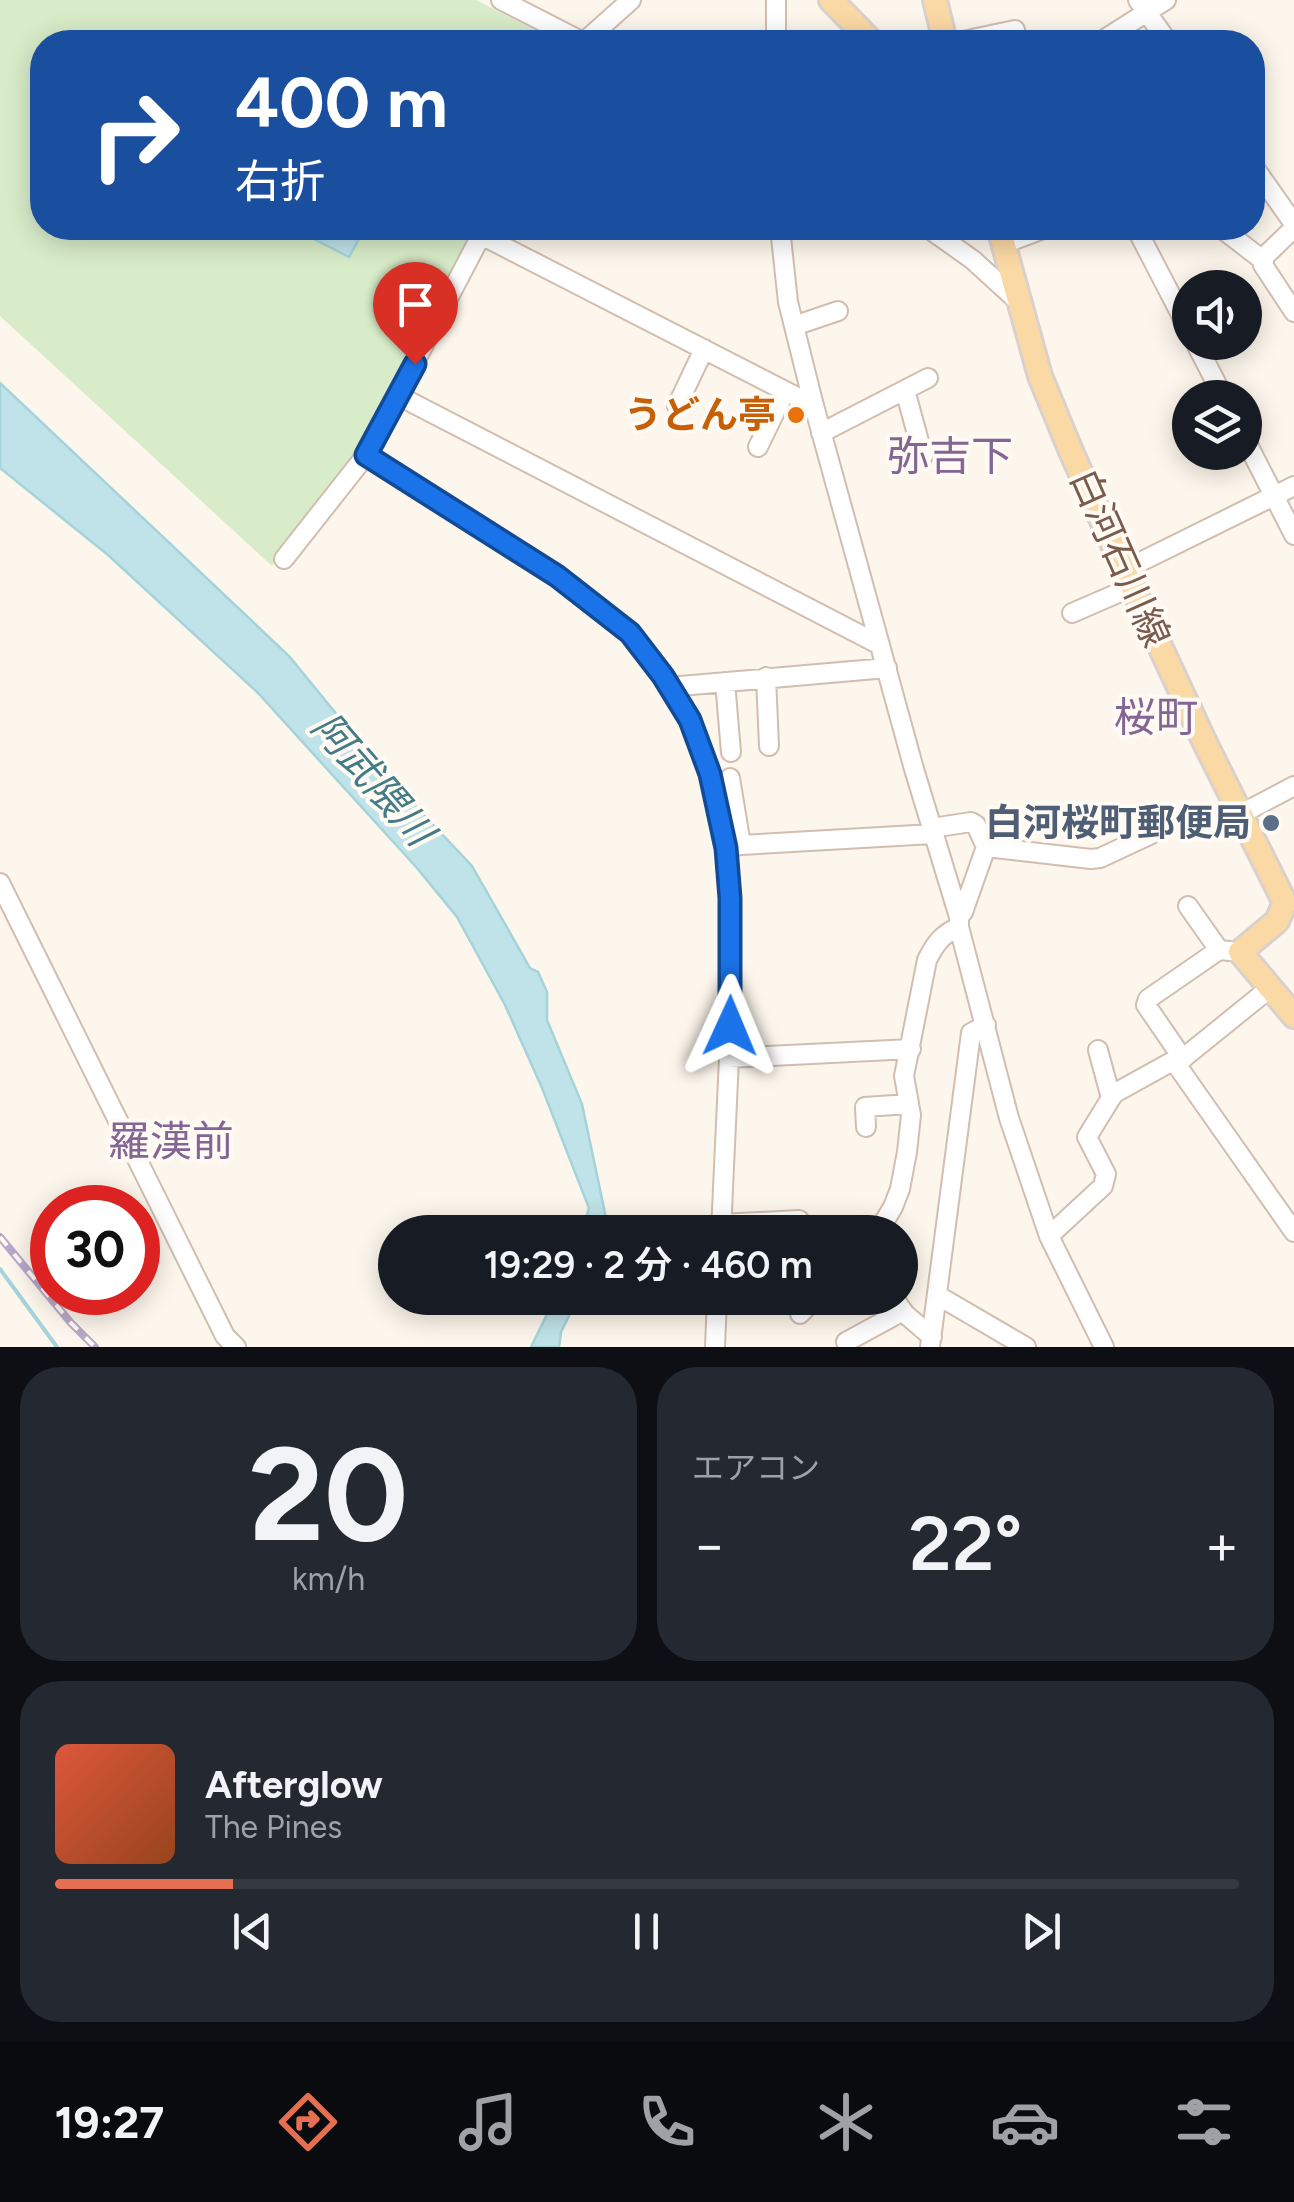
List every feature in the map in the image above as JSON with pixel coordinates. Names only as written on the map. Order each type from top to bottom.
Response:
[{"type":"main road","points":[[831,0],[860,30]]},
{"type":"main road","points":[[935,0],[942,30]]},
{"type":"main road","name":"白河石川線","points":[[1002,240],[1040,376],[1128,578],[1285,903],[1277,921],[1230,951]]},
{"type":"main road","points":[[1230,951],[1294,1016]]},
{"type":"street","points":[[501,0],[558,30]]},
{"type":"street","points":[[530,0],[554,28]]},
{"type":"street","points":[[597,30],[632,0]]},
{"type":"street","points":[[776,0],[776,30]]},
{"type":"street","points":[[1115,30],[1143,7],[1166,0]]},
{"type":"street","points":[[1143,7],[1159,30]]},
{"type":"street","points":[[1265,183],[1294,226],[1275,245],[1263,265],[1294,312]]},
{"type":"street","points":[[284,559],[366,455],[478,240]]},
{"type":"street","points":[[500,240],[812,402]]},
{"type":"street","points":[[781,240],[788,302],[812,402],[1009,1118],[1049,1236],[1104,1347]]},
{"type":"street","points":[[945,240],[1018,301]]},
{"type":"street","points":[[1142,240],[1172,297]]},
{"type":"street","points":[[1238,240],[1264,260]]},
{"type":"street","points":[[794,326],[838,311]]},
{"type":"street","points":[[676,406],[704,349]]},
{"type":"street","points":[[821,432],[928,378]]},
{"type":"street","points":[[905,390],[923,456]]},
{"type":"street","points":[[758,447],[785,391]]},
{"type":"street","points":[[398,396],[880,645]]},
{"type":"street","points":[[366,455],[557,576],[630,633],[690,720],[734,846]]},
{"type":"street","points":[[1261,470],[1294,535]]},
{"type":"street","points":[[1072,613],[1294,486]]},
{"type":"street","points":[[669,686],[887,668]]},
{"type":"street","points":[[766,677],[769,746]]},
{"type":"street","points":[[725,682],[731,752]]},
{"type":"street","points":[[722,1215],[729,1058],[730,898],[742,801],[730,778]]},
{"type":"street","points":[[1241,814],[1294,786]]},
{"type":"street","points":[[734,846],[933,831],[970,822],[976,825],[986,847],[958,922],[945,932],[927,960],[904,1076],[911,1115],[907,1152],[900,1189],[888,1215]]},
{"type":"street","points":[[986,847],[1091,859],[1162,829]]},
{"type":"street","points":[[0,884],[226,1336],[236,1347]]},
{"type":"street","points":[[1188,906],[1230,951],[1148,999],[1146,1005],[1294,1232]]},
{"type":"street","points":[[1049,1236],[1103,1186],[1106,1174],[1088,1133],[1115,1093],[1171,1062],[1180,1061],[1270,988]]},
{"type":"street","points":[[931,1342],[972,1033],[986,1025]]},
{"type":"street","points":[[729,1058],[911,1049]]},
{"type":"street","points":[[1098,1050],[1111,1098]]},
{"type":"street","points":[[866,1127],[865,1107],[909,1104]]},
{"type":"street","points":[[938,1295],[1026,1347]]},
{"type":"street","points":[[715,1347],[716,1315]]},
{"type":"street","points":[[846,1342],[883,1315]]},
{"type":"street","points":[[908,1315],[931,1342]]},
{"type":"green space","points":[[0,0],[476,0],[535,30],[30,30],[30,240],[467,240],[357,453],[272,566],[0,316]]},
{"type":"water","points":[[316,240],[358,240],[349,257]]},
{"type":"water","name":"阿武隈川","points":[[0,383],[289,656],[388,777],[472,866],[547,992],[547,1020],[582,1104],[605,1215],[587,1215],[589,1208],[542,1088],[505,1005],[457,917],[258,693],[108,555],[0,468]]},
{"type":"water","points":[[547,1315],[570,1315],[559,1347],[531,1347]]},
{"type":"waterway","points":[[0,1269],[57,1347]]},
{"type":"railway","points":[[0,1237],[95,1347]]},
{"type":"place","name":"うどん亭","points":[[796,415]]},
{"type":"place","name":"白河桜町郵便局","points":[[1271,823]]},
{"type":"district","name":"弥吉下","points":[[950,456]]},
{"type":"district","name":"桜町","points":[[1156,717]]},
{"type":"district","name":"羅漢前","points":[[171,1141]]},
{"type":"route","points":[[415,364],[366,455],[557,576],[630,633],[690,720],[710,774],[726,848],[730,1026]]}]
